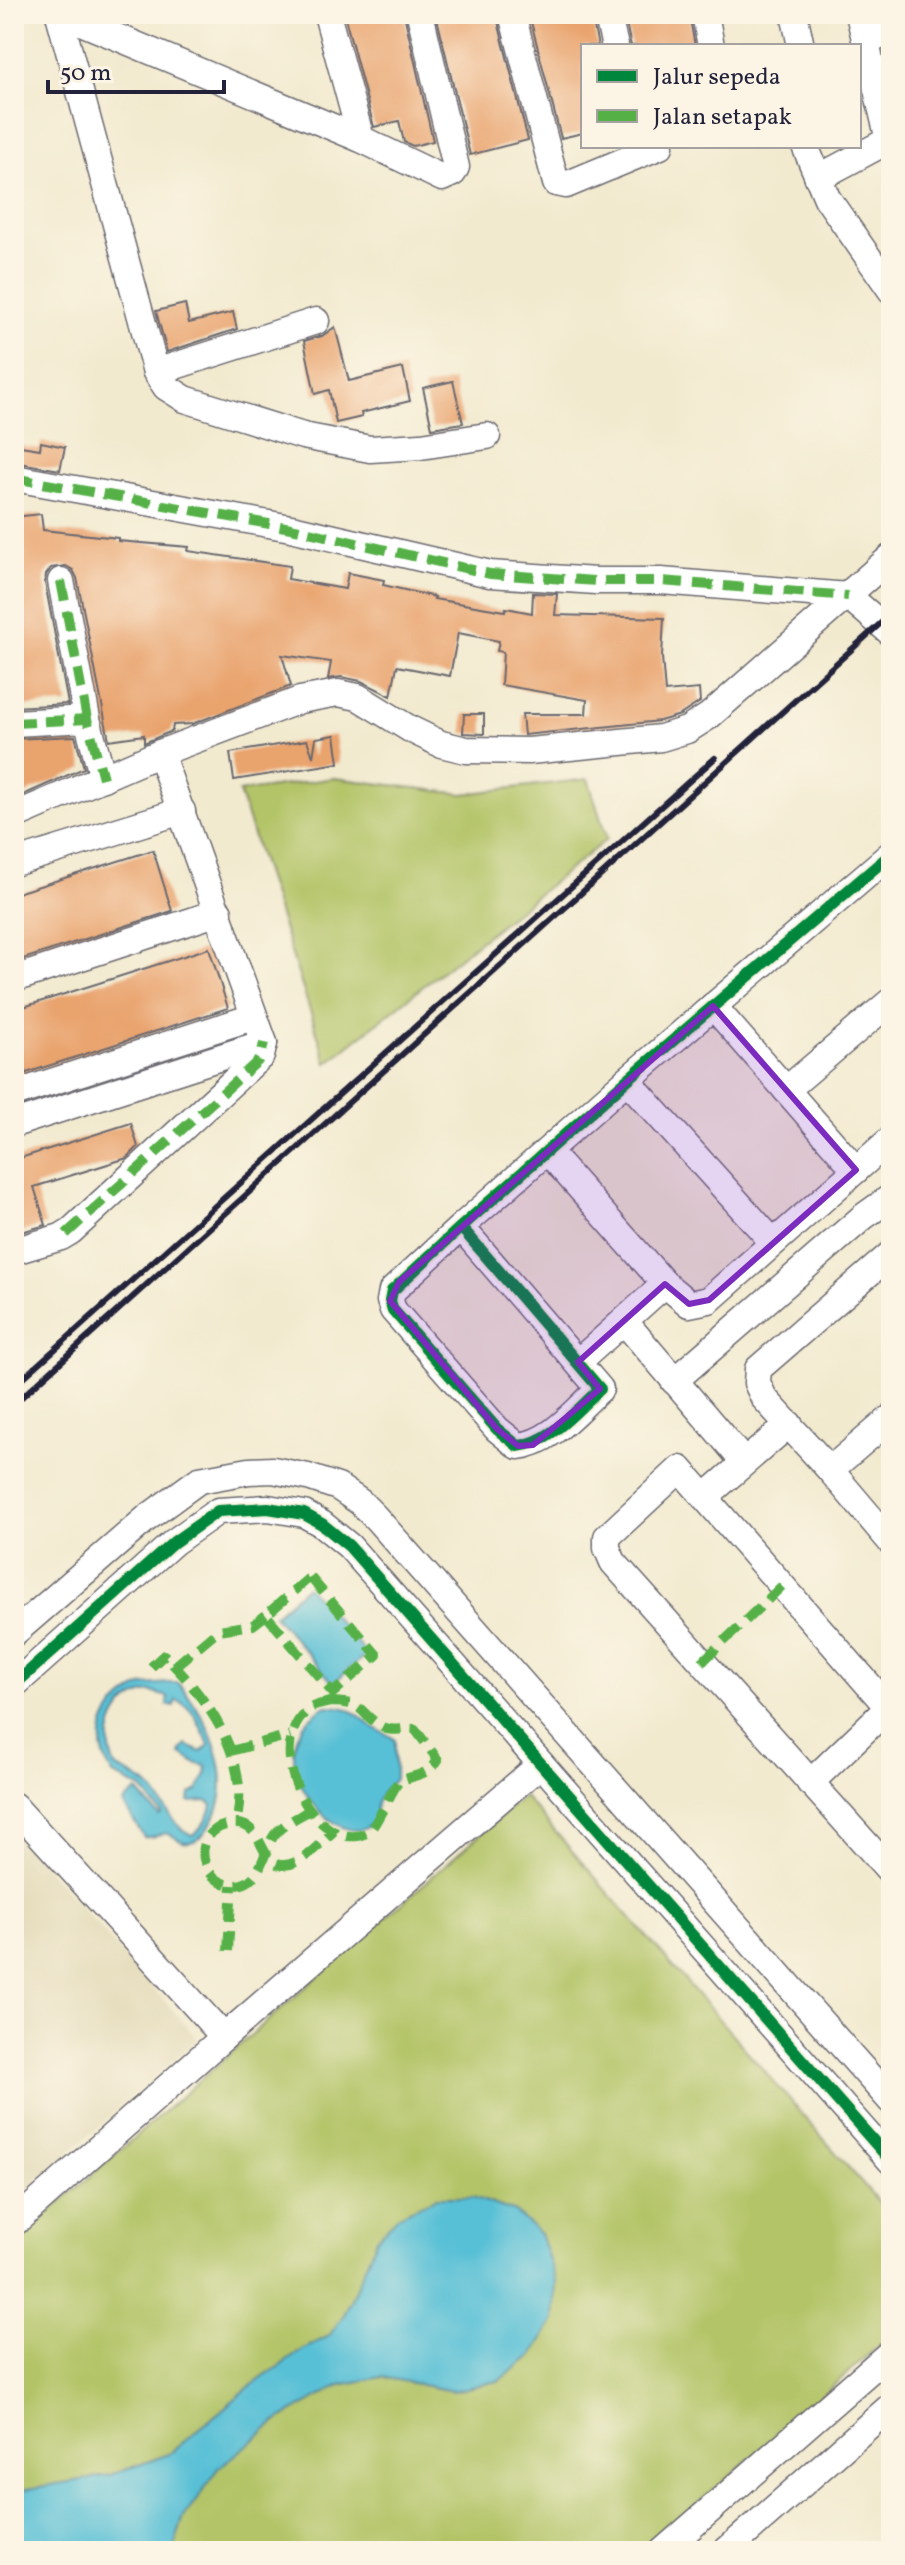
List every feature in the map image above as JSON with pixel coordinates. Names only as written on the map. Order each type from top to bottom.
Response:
[{"type":"street","points":[[61,14],[361,139],[437,178],[455,171],[420,14]]},
{"type":"street","points":[[61,14],[156,372],[174,394],[303,436],[370,449],[421,446],[487,436]]},
{"type":"street","points":[[327,14],[361,139]]},
{"type":"street","points":[[512,14],[556,183],[566,185],[646,148]]},
{"type":"street","points":[[607,14],[614,44]]},
{"type":"street","points":[[705,14],[711,44]]},
{"type":"street","points":[[794,14],[801,44]]},
{"type":"street","points":[[818,178],[890,140],[859,14]]},
{"type":"street","points":[[866,42],[891,31]]},
{"type":"street","points":[[806,148],[827,198],[891,290]]},
{"type":"street","points":[[156,372],[316,321]]},
{"type":"street","points":[[14,478],[291,528],[490,574],[596,581],[661,581],[848,596],[891,633]]},
{"type":"street","points":[[14,816],[160,753],[300,700],[338,693],[358,697],[441,744],[466,750],[529,751],[661,738],[687,730],[709,716],[891,557]]},
{"type":"street","points":[[61,581],[87,719],[103,778]]},
{"type":"street","points":[[14,723],[87,719]]},
{"type":"street","points":[[14,1251],[71,1231],[261,1056],[264,1043],[160,753]]},
{"type":"street","points":[[14,863],[182,811]]},
{"type":"street","points":[[461,1227],[600,1389],[546,1438],[533,1445],[518,1446],[497,1429],[401,1321],[390,1301],[392,1291],[461,1227],[627,1080],[891,854]]},
{"type":"street","points":[[14,979],[219,912]]},
{"type":"street","points":[[786,1090],[891,1001]]},
{"type":"street","points":[[713,1006],[856,1170]]},
{"type":"street","points":[[14,1094],[253,1017]]},
{"type":"street","points":[[14,1124],[264,1043]]},
{"type":"street","points":[[627,1080],[773,1242]]},
{"type":"street","points":[[548,1152],[665,1284],[689,1304],[709,1300],[891,1139]]},
{"type":"street","points":[[674,1381],[863,1217],[891,1197]]},
{"type":"street","points":[[891,1254],[758,1369],[757,1383],[764,1398],[891,1542]]},
{"type":"street","points":[[578,1362],[665,1284]]},
{"type":"street","points":[[624,1321],[744,1462]]},
{"type":"street","points":[[830,1470],[891,1418]]},
{"type":"street","points":[[705,1497],[789,1424]]},
{"type":"street","points":[[810,1783],[890,1706],[680,1469],[607,1537],[607,1548],[613,1562],[810,1783],[888,1863]]},
{"type":"street","points":[[14,1633],[147,1518],[199,1480],[273,1470],[338,1487],[376,1518],[891,2101]]},
{"type":"street","points":[[14,1685],[174,1542],[218,1511],[285,1509],[304,1514],[349,1546],[891,2161]]},
{"type":"street","points":[[14,2223],[541,1764]]},
{"type":"street","points":[[14,1806],[224,2037]]},
{"type":"street","points":[[663,2551],[891,2352]]},
{"type":"street","points":[[726,2551],[891,2406]]},
{"type":"highlighted area","points":[[713,1006],[856,1170],[709,1300],[689,1304],[665,1284],[578,1362],[600,1389],[533,1445],[518,1446],[497,1429],[390,1301],[399,1282]]},
{"type":"shaded area","points":[[14,1832],[198,2039],[14,2201]]},
{"type":"green space","points":[[334,778],[463,794],[588,779],[607,839],[327,1063],[239,792]]},
{"type":"green space","points":[[524,1796],[891,2216],[891,2335],[644,2551],[14,2551],[14,2243]]},
{"type":"water","points":[[307,1586],[367,1654],[333,1683],[274,1615]]},
{"type":"water","points":[[178,1683],[190,1697],[210,1732],[221,1771],[222,1790],[218,1809],[204,1834],[190,1842],[165,1834],[144,1837],[124,1805],[125,1801],[137,1791],[159,1816],[162,1814],[141,1788],[113,1775],[102,1745],[104,1726],[121,1700],[142,1686]],"holes":[[[151,1692],[168,1697],[167,1705],[174,1707],[176,1700],[193,1713],[209,1745],[201,1752],[186,1745],[180,1753],[206,1766],[207,1772],[198,1790],[190,1794],[189,1802],[207,1801],[212,1805],[205,1822],[192,1835],[179,1826],[148,1786],[115,1767],[111,1755],[111,1731],[120,1710],[128,1702]]]},
{"type":"water","points":[[326,1706],[350,1710],[395,1740],[395,1779],[379,1798],[374,1820],[369,1826],[354,1830],[337,1824],[320,1811],[305,1792],[296,1770],[295,1747],[304,1725]]},
{"type":"water","points":[[437,2197],[473,2197],[515,2212],[540,2234],[556,2281],[554,2320],[532,2356],[498,2381],[452,2391],[382,2377],[340,2385],[279,2420],[220,2467],[183,2519],[173,2551],[87,2551],[69,2540],[55,2543],[25,2541],[18,2542],[14,2547],[14,2491],[111,2475],[169,2454],[248,2388],[304,2349],[329,2336],[345,2313],[377,2238],[399,2215]]},
{"type":"building","points":[[344,14],[404,14],[433,141],[413,146],[404,142],[399,121],[374,127]]},
{"type":"building","points":[[436,14],[496,14],[528,140],[470,155]]},
{"type":"building","points":[[529,14],[591,14],[598,44],[581,44],[581,133],[561,138]]},
{"type":"building","points":[[624,14],[689,14],[695,44],[631,44]]},
{"type":"building","points":[[185,304],[189,323],[233,312],[237,329],[167,352],[156,311]]},
{"type":"building","points":[[335,327],[349,381],[403,368],[410,401],[361,413],[362,417],[336,423],[329,390],[315,394],[304,341],[322,336]]},
{"type":"building","points":[[453,381],[463,423],[432,428],[423,388]]},
{"type":"building","points":[[41,442],[65,447],[60,470],[14,462],[14,445],[40,449]]},
{"type":"building","points":[[41,514],[43,530],[189,547],[188,551],[290,566],[288,579],[345,589],[348,573],[384,580],[383,585],[434,599],[505,611],[506,608],[532,613],[533,593],[557,594],[555,615],[664,618],[662,657],[665,692],[699,689],[700,702],[680,715],[660,721],[524,735],[522,714],[586,714],[587,700],[501,685],[503,652],[497,651],[499,641],[458,633],[450,676],[397,666],[391,696],[361,681],[341,677],[328,679],[331,662],[282,655],[291,686],[192,724],[173,725],[172,731],[144,743],[144,735],[109,740],[77,578],[73,570],[66,566],[51,568],[45,583],[68,704],[14,707],[14,517]]},
{"type":"building","points":[[464,714],[484,714],[484,734],[463,733]]},
{"type":"building","points":[[335,735],[339,763],[234,780],[230,753],[307,740],[313,757],[316,738]]},
{"type":"building","points":[[75,736],[84,768],[14,799],[14,739]]},
{"type":"building","points":[[153,850],[172,911],[14,962],[14,894]]},
{"type":"building","points":[[209,948],[228,1008],[14,1077],[14,1010]]},
{"type":"building","points":[[131,1123],[138,1147],[127,1158],[34,1187],[46,1225],[14,1234],[14,1160]]},
{"type":"railway","points":[[14,1404],[891,614]]},
{"type":"railway","points":[[14,1386],[715,758]]},
{"type":"marked path","points":[[14,478],[291,528],[490,574],[596,581],[661,581],[848,596]]},
{"type":"marked path","points":[[61,581],[87,719]]},
{"type":"marked path","points":[[14,723],[87,719],[103,778]]},
{"type":"marked path","points":[[66,1234],[258,1061],[264,1043]]},
{"type":"marked path","points":[[310,1577],[377,1655],[333,1693],[266,1615],[310,1577]]},
{"type":"marked path","points":[[702,1662],[782,1586]]},
{"type":"marked path","points":[[175,1666],[218,1630],[253,1625],[266,1615]]},
{"type":"marked path","points":[[151,1667],[164,1655],[196,1690],[222,1731],[238,1776],[236,1823]]},
{"type":"marked path","points":[[330,1702],[356,1706],[386,1729],[415,1729],[438,1760],[426,1772],[399,1781],[371,1829],[350,1836],[332,1830],[315,1816],[302,1797],[293,1774],[290,1751],[294,1728],[310,1708],[330,1702]]},
{"type":"marked path","points":[[231,1751],[290,1735]]},
{"type":"marked path","points":[[310,1810],[275,1834],[271,1841],[268,1848],[264,1857],[261,1865],[257,1872],[245,1883],[226,1884],[218,1880],[206,1865],[204,1846],[215,1830],[225,1825],[242,1825],[250,1829],[256,1835],[265,1851],[269,1858],[284,1865],[304,1857],[334,1831]]},
{"type":"marked path","points":[[228,1951],[232,1885]]},
{"type":"cycle path","points":[[461,1227],[600,1389],[552,1432],[530,1444],[518,1446],[497,1429],[393,1310],[390,1301],[392,1291],[461,1227],[627,1080],[891,854]]},
{"type":"cycle path","points":[[14,1685],[174,1542],[218,1511],[268,1508],[304,1514],[349,1546],[891,2161]]}]
